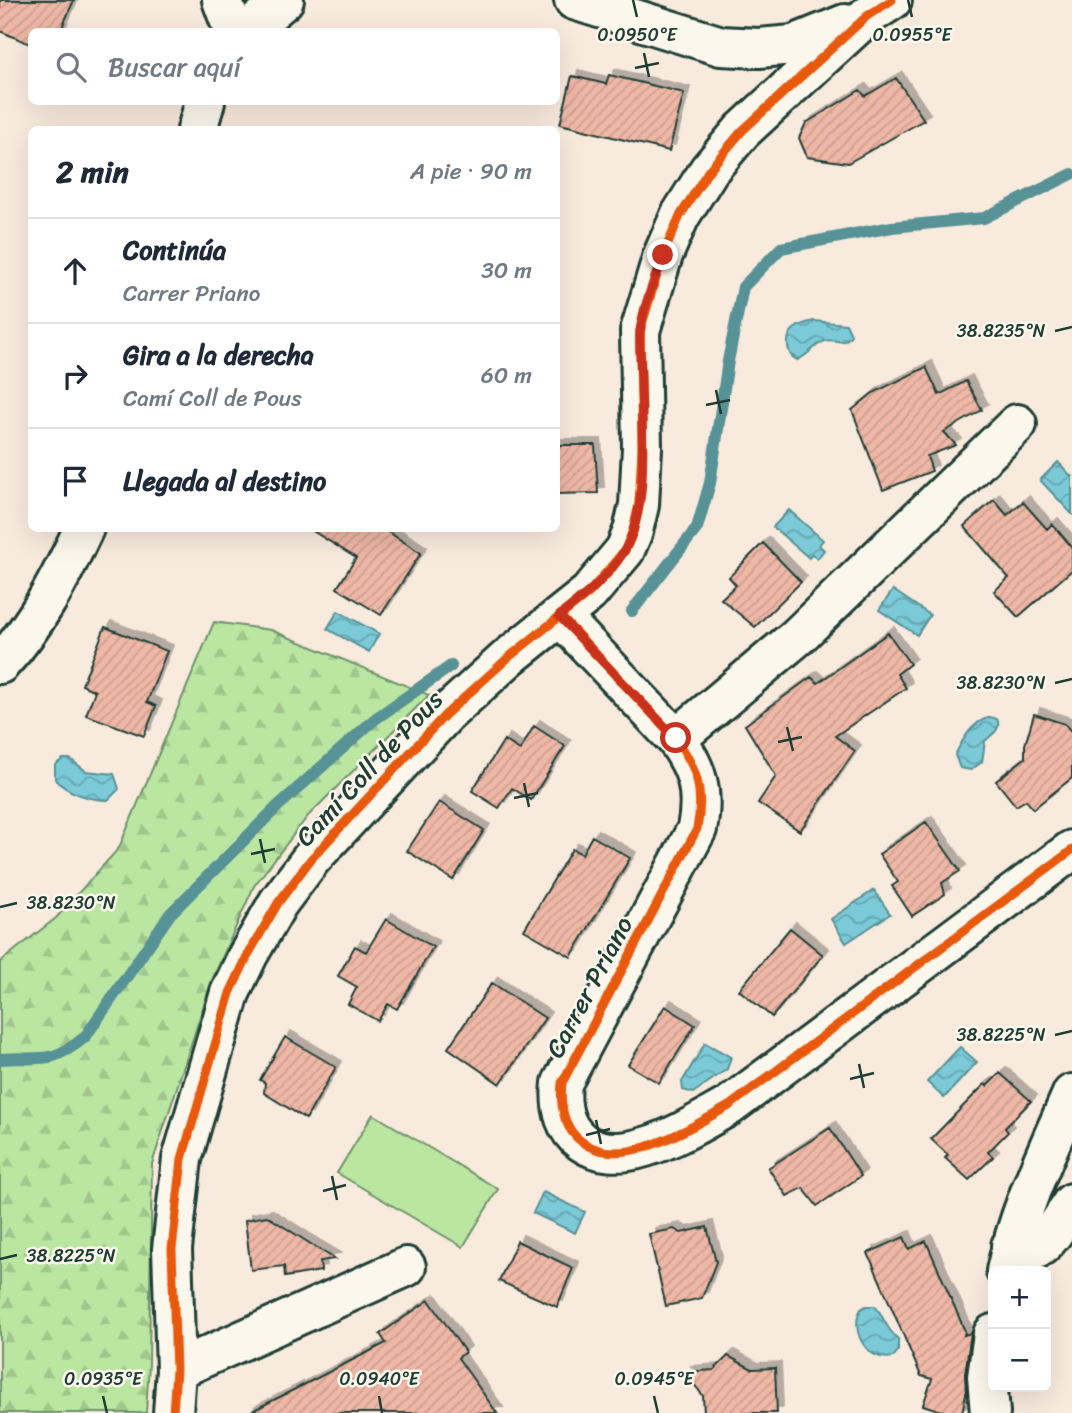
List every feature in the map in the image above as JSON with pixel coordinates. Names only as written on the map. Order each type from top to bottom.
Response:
[{"type":"street","points":[[222,0],[229,19],[237,28]]},
{"type":"street","points":[[251,28],[284,0]]},
{"type":"street","points":[[574,0],[721,46],[759,48],[793,45],[879,8]]},
{"type":"street","name":"Camí Coll de Pous","points":[[173,1413],[176,1370],[172,1249],[182,1159],[230,993],[247,955],[278,903],[320,849],[445,715],[509,657],[589,593],[606,576],[625,550],[639,505],[642,448],[640,331],[663,255],[680,216],[709,170],[742,131],[879,8]]},
{"type":"street","points":[[198,126],[204,105]]},
{"type":"street","points":[[676,738],[797,637],[1017,424]]},
{"type":"street","points":[[0,664],[41,610],[61,577],[82,532]]},
{"type":"street","name":"Carrer Priano","points":[[559,616],[676,738],[690,760],[701,788],[697,829],[562,1083],[560,1101],[569,1131],[580,1141],[596,1149],[616,1151],[643,1148],[682,1132],[729,1106],[1072,850]]},
{"type":"street","points":[[1009,1258],[1026,1204],[1072,1094]]},
{"type":"street","points":[[1009,1258],[1024,1251],[1035,1250],[1045,1243],[1072,1203]]},
{"type":"street","points":[[176,1370],[406,1267]]},
{"type":"street","points":[[988,1370],[988,1389]]},
{"type":"street","points":[[988,1392],[990,1413]]},
{"type":"green space","points":[[214,622],[271,630],[429,695],[308,816],[254,886],[212,980],[152,1164],[146,1413],[0,1413],[0,962],[56,918],[119,848]]},
{"type":"green space","points":[[373,1114],[498,1189],[463,1247],[337,1173]]},
{"type":"water","points":[[814,321],[846,324],[851,335],[842,342],[829,340],[821,343],[797,360],[789,351],[789,335],[799,326]]},
{"type":"water","points":[[1058,462],[1072,477],[1072,514],[1040,480]]},
{"type":"water","points":[[789,510],[823,540],[819,545],[824,550],[817,559],[812,554],[809,558],[773,527]]},
{"type":"water","points":[[893,590],[930,615],[917,635],[879,610]]},
{"type":"water","points":[[338,611],[379,634],[369,652],[327,629]]},
{"type":"water","points":[[990,717],[997,719],[998,726],[996,732],[985,741],[982,762],[971,770],[960,768],[955,755],[961,743],[973,727]]},
{"type":"water","points":[[63,759],[70,759],[86,771],[114,774],[119,789],[108,800],[94,799],[73,792],[55,779],[55,765]]},
{"type":"water","points":[[874,890],[890,914],[846,943],[831,919]]},
{"type":"water","points":[[705,1043],[731,1057],[727,1069],[693,1093],[683,1090],[682,1082]]},
{"type":"water","points":[[960,1047],[977,1062],[944,1098],[927,1082]]},
{"type":"water","points":[[543,1192],[585,1212],[575,1233],[533,1213]]},
{"type":"water","points":[[875,1306],[898,1339],[898,1351],[893,1357],[875,1355],[863,1343],[857,1326],[861,1309]]},
{"type":"building","points":[[0,0],[74,0],[62,28],[28,28],[28,43],[0,31]]},
{"type":"building","points":[[609,75],[684,93],[669,151],[560,124],[572,76],[606,84]]},
{"type":"building","points":[[896,78],[924,120],[848,163],[807,157],[799,138],[806,123],[860,90],[865,96]]},
{"type":"building","points":[[926,367],[939,395],[966,381],[982,410],[944,432],[956,445],[927,456],[932,471],[883,490],[852,410],[873,393]]},
{"type":"building","points":[[560,445],[595,445],[598,493],[560,494]]},
{"type":"building","points":[[994,500],[1007,515],[1023,502],[1047,529],[1052,524],[1072,547],[1072,570],[1018,617],[994,591],[1009,578],[964,526]]},
{"type":"building","points":[[314,532],[388,532],[421,553],[381,615],[337,588],[356,558]]},
{"type":"building","points":[[763,543],[801,582],[755,627],[721,599],[736,585],[729,577]]},
{"type":"building","points":[[105,627],[167,651],[147,702],[156,706],[144,736],[86,715],[95,691],[82,685]]},
{"type":"building","points":[[888,633],[910,664],[897,674],[906,688],[835,736],[855,751],[800,831],[758,803],[776,776],[745,725],[811,677],[818,683]]},
{"type":"building","points":[[1034,714],[1065,724],[1072,733],[1072,778],[1033,809],[1026,800],[1016,806],[996,781],[1025,758],[1025,745]]},
{"type":"building","points":[[534,726],[565,746],[531,800],[512,788],[499,808],[472,791],[504,740],[520,750]]},
{"type":"building","points":[[439,802],[484,830],[453,880],[407,851]]},
{"type":"building","points":[[926,822],[960,871],[942,883],[945,894],[912,916],[892,886],[898,882],[879,854]]},
{"type":"building","points":[[592,836],[630,858],[571,957],[524,930],[572,849],[582,854]]},
{"type":"building","points":[[386,919],[433,947],[397,1009],[388,1004],[378,1021],[348,1004],[357,987],[338,976],[355,946],[366,952]]},
{"type":"building","points":[[790,928],[823,955],[772,1017],[739,990]]},
{"type":"building","points":[[492,983],[545,1018],[500,1084],[448,1048]]},
{"type":"building","points":[[665,1006],[695,1025],[659,1083],[628,1065]]},
{"type":"building","points":[[285,1037],[336,1067],[306,1119],[264,1093],[265,1083],[260,1080]]},
{"type":"building","points":[[1000,1073],[1031,1101],[1005,1128],[1008,1132],[988,1152],[993,1157],[969,1180],[945,1158],[948,1155],[931,1139],[985,1084],[987,1086]]},
{"type":"building","points":[[830,1128],[861,1176],[817,1206],[803,1188],[787,1196],[768,1168]]},
{"type":"building","points":[[267,1216],[335,1259],[320,1261],[321,1271],[285,1277],[284,1266],[251,1270],[245,1220]]},
{"type":"building","points":[[707,1227],[716,1262],[702,1298],[666,1306],[649,1234],[674,1229],[681,1233]]},
{"type":"building","points":[[904,1237],[909,1249],[926,1241],[965,1331],[964,1335],[971,1333],[962,1413],[948,1413],[923,1405],[932,1379],[921,1376],[868,1253]]},
{"type":"building","points":[[517,1241],[573,1268],[557,1307],[499,1281]]},
{"type":"building","points":[[429,1300],[465,1352],[458,1358],[497,1413],[248,1413],[386,1343],[380,1334]]},
{"type":"building","points":[[728,1356],[752,1369],[775,1368],[777,1413],[704,1413],[703,1396],[685,1372],[714,1370]]},
{"type":"waterway","points":[[632,611],[697,528],[710,483],[728,361],[743,287],[781,248],[892,227],[984,218],[1072,174]]},
{"type":"waterway","points":[[0,1059],[53,1056],[85,1037],[170,914],[277,807],[375,719],[451,666]]},
{"type":"cycle path","points":[[173,1413],[176,1370],[172,1249],[182,1159],[230,993],[248,955],[278,903],[311,859],[445,715],[509,657],[589,593],[625,550],[639,505],[642,448],[640,331],[663,255],[680,216],[709,170],[742,131],[867,16],[892,0]]},
{"type":"cycle path","points":[[560,616],[676,739],[694,771],[700,804],[697,829],[562,1083],[565,1119],[572,1132],[595,1149],[610,1152],[645,1147],[678,1134],[729,1106],[1072,850]]},
{"type":"route","points":[[663,255],[640,331],[642,448],[639,505],[633,531],[625,550],[606,576],[559,616],[676,738]]}]
